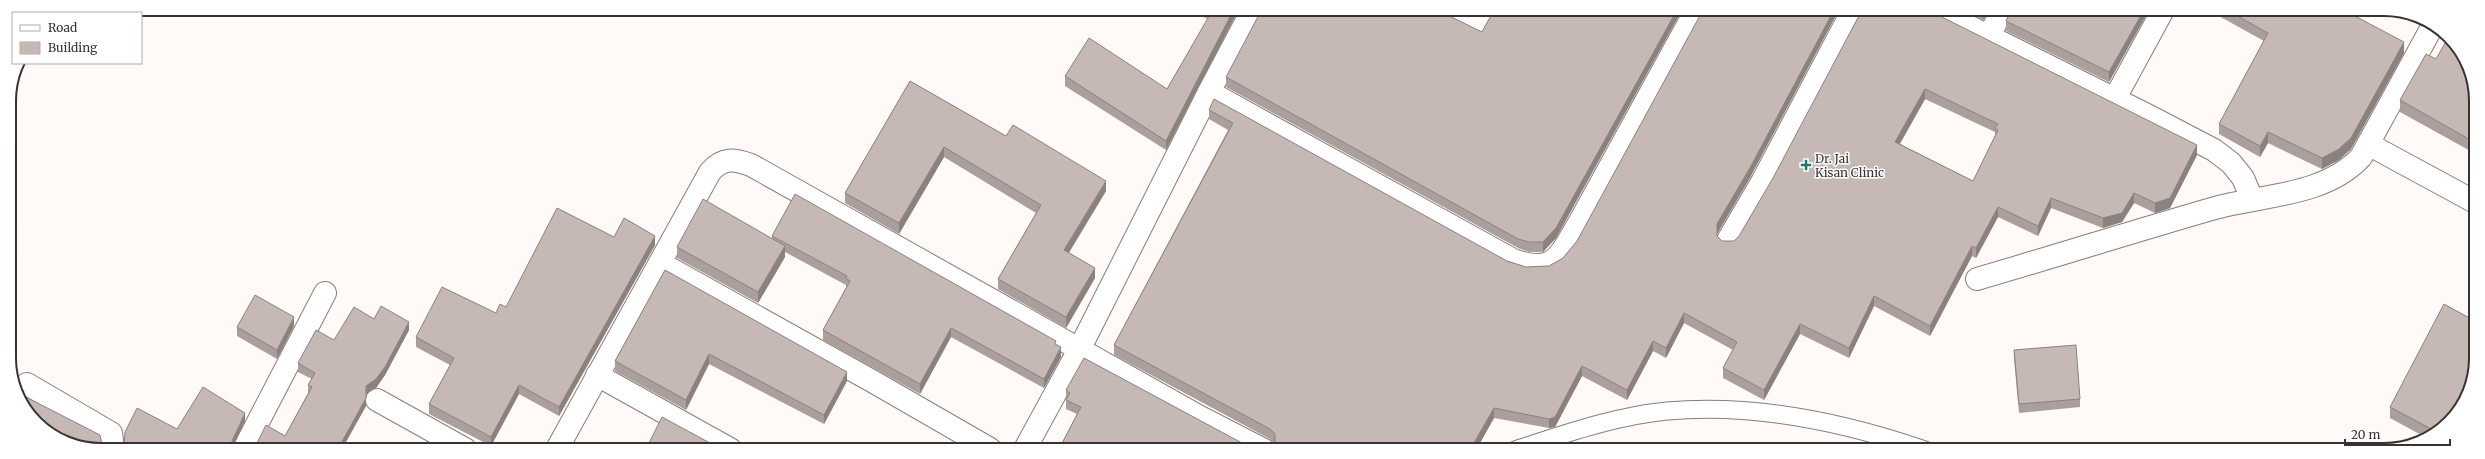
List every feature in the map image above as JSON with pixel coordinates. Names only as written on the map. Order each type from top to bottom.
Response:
[{"type":"street","points":[[1028,443],[1080,348],[1208,92],[1249,16]]},
{"type":"street","points":[[1208,92],[1513,260],[1538,266],[1550,263],[1561,252],[1579,223],[1693,16]]},
{"type":"street","points":[[1728,240],[1762,182],[1850,16]]},
{"type":"street","points":[[1948,16],[2114,100],[2150,116],[2214,150],[2231,163],[2243,178],[2252,199]]},
{"type":"street","points":[[1988,37],[2000,16]]},
{"type":"street","points":[[2114,100],[2160,16]]},
{"type":"street","points":[[1977,279],[2252,199],[2289,193],[2343,173],[2361,157],[2431,30]]},
{"type":"street","points":[[2368,144],[2469,199]]},
{"type":"street","points":[[560,443],[710,172],[723,160],[735,159],[751,165],[1080,348],[1200,417],[1250,443]]},
{"type":"street","points":[[660,263],[872,381],[980,443]]},
{"type":"street","points":[[247,443],[325,293]]},
{"type":"street","points":[[597,375],[719,443]]},
{"type":"street","points":[[27,384],[111,433],[112,443]]},
{"type":"street","points":[[377,400],[454,443]]},
{"type":"lane","points":[[1536,443],[1571,432],[1628,418],[1666,411],[1714,410],[1772,414],[1836,423],[1902,443]]},
{"type":"building","points":[[1209,16],[1230,16],[1166,141],[1065,76],[1089,38],[1167,89]]},
{"type":"building","points":[[1258,16],[1449,16],[1482,32],[1491,16],[1674,16],[1556,228],[1543,242],[1529,242],[1518,239],[1226,77]]},
{"type":"building","points":[[1700,16],[1831,16],[1751,166],[1717,224],[1717,236],[1722,241],[1734,241],[1739,236],[1773,178],[1859,16],[1940,16],[2197,145],[2170,198],[2155,203],[2134,193],[2122,213],[2103,218],[2051,198],[2038,226],[1998,207],[1976,248],[1972,246],[1930,326],[1874,296],[1849,348],[1800,324],[1764,390],[1723,368],[1737,342],[1684,313],[1666,348],[1653,341],[1627,390],[1582,366],[1555,417],[1549,419],[1494,408],[1474,443],[1275,443],[1275,434],[1270,429],[1114,345],[1233,123],[1209,110],[1214,99],[1507,261],[1526,267],[1549,266],[1563,258],[1577,241]],"holes":[[[1925,89],[1998,124],[1995,128],[1998,130],[1973,181],[1895,142]]]},
{"type":"building","points":[[2008,16],[2141,16],[2109,72],[2006,21]]},
{"type":"building","points":[[2238,16],[2355,16],[2404,42],[2351,138],[2339,149],[2322,158],[2268,132],[2260,146],[2219,124],[2268,33]]},
{"type":"building","points":[[2445,42],[2455,54],[2460,64],[2469,96],[2469,139],[2400,100],[2426,54],[2436,59]]},
{"type":"building","points":[[910,81],[1006,136],[1013,125],[1106,181],[1064,250],[1095,268],[1066,317],[998,279],[1041,205],[944,147],[899,223],[845,193]]},
{"type":"building","points":[[795,194],[1056,341],[1055,344],[1061,347],[1044,379],[951,328],[920,384],[823,330],[850,281],[846,278],[847,276],[772,236]]},
{"type":"building","points":[[703,199],[785,246],[758,292],[677,247]]},
{"type":"building","points":[[557,208],[614,237],[624,218],[655,236],[559,407],[519,385],[491,437],[429,404],[454,358],[416,337],[442,287],[496,313],[500,304],[506,307]]},
{"type":"building","points":[[665,270],[847,372],[824,415],[709,354],[686,400],[615,361]]},
{"type":"building","points":[[255,295],[294,317],[277,350],[237,327]]},
{"type":"building","points":[[2444,304],[2469,318],[2469,358],[2466,380],[2455,405],[2444,418],[2431,429],[2390,407]]},
{"type":"building","points":[[381,306],[409,322],[385,367],[376,379],[366,386],[366,398],[341,443],[257,443],[266,425],[285,436],[312,387],[308,385],[315,373],[298,363],[316,330],[334,340],[354,307],[374,319]]},
{"type":"building","points":[[2076,345],[2080,399],[2019,404],[2014,350]]},
{"type":"building","points":[[1084,358],[1242,443],[1062,443],[1081,407],[1066,400],[1070,393],[1066,390]]},
{"type":"building","points":[[203,387],[245,413],[232,441],[233,443],[124,443],[125,432],[137,408],[177,429]]},
{"type":"building","points":[[26,397],[100,435],[102,443],[79,440],[59,432],[37,414]]},
{"type":"building","points":[[662,417],[710,443],[649,443]]},
{"type":"place","name":"Dr. Jai Kisan Clinic","points":[[1806,165]]}]
